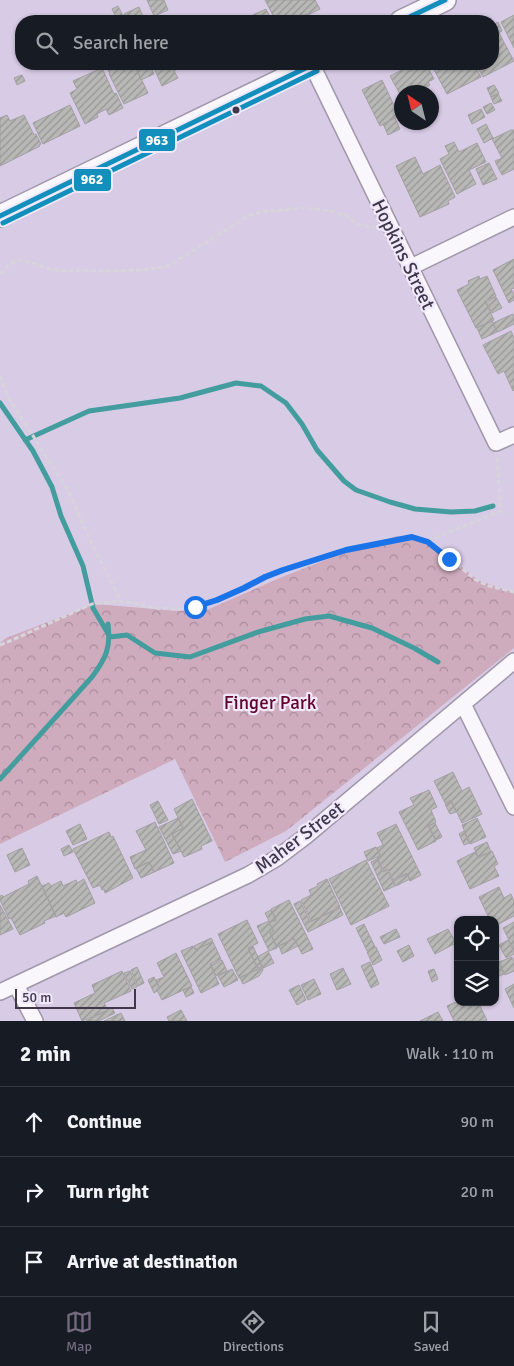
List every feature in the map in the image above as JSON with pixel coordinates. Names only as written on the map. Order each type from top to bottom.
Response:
[{"type":"street","points":[[414,15],[445,0]]},
{"type":"street","points":[[0,216],[301,70]]},
{"type":"street","name":"Hopkins Street","points":[[316,70],[496,443]]},
{"type":"street","points":[[411,267],[514,217]]},
{"type":"street","points":[[496,443],[514,435]]},
{"type":"street","name":"Maher Street","points":[[0,992],[248,875],[277,858],[306,836],[514,661]]},
{"type":"street","points":[[463,704],[514,807]]},
{"type":"street","points":[[16,984],[35,1021]]},
{"type":"path","points":[[0,274],[10,264],[18,260],[63,271],[142,270],[165,267],[248,216],[276,210],[303,208],[331,211],[347,216],[358,224],[394,233]]},
{"type":"path","points":[[0,376],[8,397],[68,490],[89,538],[121,602]]},
{"type":"path","points":[[428,542],[501,511],[496,443]]},
{"type":"path","points":[[0,644],[10,642],[92,604],[121,602],[156,608],[178,609],[195,607],[217,600],[283,570],[346,550],[412,537],[428,542],[476,580],[489,586],[514,592]]},
{"type":"green space","name":"Finger Park","points":[[397,536],[435,545],[478,580],[514,593],[514,648],[286,831],[225,862],[175,759],[0,844],[0,643],[6,638],[95,604],[178,611],[209,609],[338,555]]},
{"type":"building","points":[[147,0],[164,0],[168,10],[154,15]]},
{"type":"building","points":[[265,0],[315,0],[320,9],[308,15],[273,15]]},
{"type":"building","points":[[118,6],[122,15],[115,15],[112,9]]},
{"type":"building","points":[[139,7],[142,15],[125,15]]},
{"type":"building","points":[[266,9],[269,15],[253,15]]},
{"type":"building","points":[[514,15],[514,48],[501,22]]},
{"type":"building","points":[[499,33],[514,61],[499,69]]},
{"type":"building","points":[[98,70],[103,70],[123,108],[109,115],[106,109],[97,114],[98,117],[85,124],[70,93],[77,89],[73,81]]},
{"type":"building","points":[[108,70],[137,70],[148,93],[124,104]]},
{"type":"building","points":[[137,70],[152,70],[154,74],[141,80]]},
{"type":"building","points":[[155,70],[176,70],[174,71],[178,78],[162,86]]},
{"type":"building","points":[[402,70],[429,70],[434,79],[428,82],[430,85],[395,85],[390,76]]},
{"type":"building","points":[[434,70],[477,70],[481,77],[447,94]]},
{"type":"building","points":[[479,70],[497,70],[483,77]]},
{"type":"building","points":[[22,75],[25,81],[17,85],[14,78]]},
{"type":"building","points":[[382,80],[394,105],[394,119],[380,126],[362,90]]},
{"type":"building","points":[[494,85],[499,93],[491,97],[487,88]]},
{"type":"building","points":[[498,94],[502,101],[494,104],[491,97]]},
{"type":"building","points":[[491,103],[495,110],[487,114],[483,107]]},
{"type":"building","points":[[70,105],[80,126],[43,144],[33,123]]},
{"type":"building","points":[[481,109],[485,117],[472,124],[468,115]]},
{"type":"building","points":[[7,115],[10,121],[24,115],[41,144],[0,166],[0,118]]},
{"type":"building","points":[[394,118],[394,130],[398,130],[388,135],[383,124]]},
{"type":"building","points":[[486,124],[493,138],[484,143],[477,129]]},
{"type":"building","points":[[514,130],[514,169],[502,175],[495,161],[502,158],[492,139]]},
{"type":"building","points":[[454,142],[459,152],[477,143],[486,162],[469,170],[476,184],[457,194],[440,159],[449,154],[445,146]]},
{"type":"building","points":[[415,157],[423,174],[440,165],[455,197],[448,201],[449,204],[420,217],[396,166]]},
{"type":"building","points":[[489,163],[497,179],[483,185],[476,169]]},
{"type":"building","points":[[514,259],[514,288],[511,289],[514,294],[514,300],[509,303],[493,270]]},
{"type":"building","points":[[479,276],[480,279],[487,276],[496,296],[485,301],[494,320],[476,328],[457,290],[469,284],[468,281]]},
{"type":"building","points":[[496,297],[502,308],[492,313],[486,302]]},
{"type":"building","points":[[513,314],[514,324],[498,332],[493,323]]},
{"type":"building","points":[[492,321],[497,332],[482,339],[477,328]]},
{"type":"building","points":[[511,331],[514,338],[513,391],[504,371],[498,374],[483,345]]},
{"type":"building","points":[[453,772],[462,791],[469,787],[482,814],[462,823],[451,800],[445,803],[434,781]]},
{"type":"building","points":[[429,790],[437,807],[431,810],[436,822],[428,826],[436,841],[418,850],[399,812],[414,805],[410,798]]},
{"type":"building","points":[[192,799],[212,841],[201,846],[202,849],[184,857],[172,834],[183,828],[174,809]]},
{"type":"building","points":[[158,801],[168,820],[159,824],[150,805]]},
{"type":"building","points":[[451,801],[456,812],[450,814],[445,804]]},
{"type":"building","points":[[178,818],[183,828],[172,834],[181,851],[173,854],[159,827]]},
{"type":"building","points":[[477,818],[486,837],[470,844],[462,825]]},
{"type":"building","points":[[155,822],[174,863],[154,872],[149,862],[135,869],[130,857],[146,850],[136,831]]},
{"type":"building","points":[[435,823],[442,837],[436,840],[429,826]]},
{"type":"building","points":[[80,824],[87,839],[73,845],[66,831]]},
{"type":"building","points":[[396,824],[421,875],[410,881],[407,873],[393,880],[388,869],[384,871],[377,858],[381,856],[377,848],[383,845],[377,833]]},
{"type":"building","points":[[464,831],[469,843],[464,845],[459,834]]},
{"type":"building","points":[[109,832],[111,837],[113,836],[133,878],[105,893],[100,885],[93,888],[73,849]]},
{"type":"building","points":[[487,842],[491,852],[478,857],[474,848]]},
{"type":"building","points":[[69,845],[73,852],[64,856],[61,849]]},
{"type":"building","points":[[376,847],[380,856],[368,861],[364,852]]},
{"type":"building","points":[[22,848],[30,865],[15,872],[7,855]]},
{"type":"building","points":[[492,851],[498,864],[494,866],[499,876],[470,889],[457,861],[475,852],[478,858]]},
{"type":"building","points":[[377,859],[383,872],[387,870],[395,886],[384,891],[371,862]]},
{"type":"building","points":[[366,860],[389,906],[351,925],[329,879]]},
{"type":"building","points":[[149,862],[154,872],[141,878],[136,868]]},
{"type":"building","points":[[407,874],[410,879],[396,886],[393,881]]},
{"type":"building","points":[[37,876],[56,916],[20,935],[11,918],[9,919],[0,896],[2,895],[3,897],[29,884],[28,881]]},
{"type":"building","points":[[84,879],[95,903],[66,917],[64,913],[56,917],[42,886],[49,883],[51,886],[61,881],[63,886],[76,880],[77,883]]},
{"type":"building","points":[[327,879],[340,907],[311,921],[301,900],[311,895],[309,890]]},
{"type":"building","points":[[499,887],[504,898],[511,894],[514,901],[514,916],[499,924],[499,916],[488,916],[479,897]]},
{"type":"building","points":[[289,900],[313,949],[302,954],[294,938],[277,947],[270,933],[274,931],[269,923],[276,920],[271,909]]},
{"type":"building","points":[[300,901],[310,922],[340,908],[343,915],[308,932],[294,904]]},
{"type":"building","points":[[0,905],[13,929],[0,935]]},
{"type":"building","points":[[271,910],[276,920],[269,923],[273,931],[270,933],[277,948],[269,951],[257,926],[269,921],[265,913]]},
{"type":"building","points":[[247,920],[258,943],[248,948],[258,969],[239,978],[218,934]]},
{"type":"building","points":[[514,922],[514,950],[503,928]]},
{"type":"building","points":[[364,924],[375,947],[367,951],[356,928]]},
{"type":"building","points":[[396,929],[400,937],[384,944],[380,937]]},
{"type":"building","points":[[448,929],[454,940],[454,944],[435,954],[427,939]]},
{"type":"building","points":[[211,938],[213,941],[196,950],[194,946]]},
{"type":"building","points":[[294,939],[298,946],[282,954],[279,946]]},
{"type":"building","points":[[508,940],[514,954],[506,958],[499,945]]},
{"type":"building","points":[[213,942],[221,959],[210,964],[219,984],[201,993],[181,951],[193,946],[195,950]]},
{"type":"building","points":[[409,945],[414,956],[403,962],[397,951]]},
{"type":"building","points":[[253,946],[262,966],[258,968],[248,949]]},
{"type":"building","points":[[376,947],[382,960],[373,965],[367,952]]},
{"type":"building","points":[[268,951],[274,963],[263,968],[257,957]]},
{"type":"building","points":[[176,953],[192,986],[162,1000],[157,990],[160,988],[156,980],[164,977],[157,963]]},
{"type":"building","points":[[512,957],[514,971],[505,975],[499,962]]},
{"type":"building","points":[[222,960],[227,971],[216,976],[211,965]]},
{"type":"building","points":[[370,962],[379,984],[371,988],[361,966]]},
{"type":"building","points":[[499,965],[504,974],[499,976]]},
{"type":"building","points":[[137,967],[144,983],[138,986],[131,970]]},
{"type":"building","points":[[262,967],[263,970],[259,976],[243,984],[240,978]]},
{"type":"building","points":[[343,968],[351,984],[337,990],[330,974]]},
{"type":"building","points":[[232,969],[238,980],[224,987],[218,976]]},
{"type":"building","points":[[434,969],[438,979],[432,982],[428,971]]},
{"type":"building","points":[[122,971],[131,991],[104,1003],[108,1010],[82,1021],[74,1003],[95,993],[92,985]]},
{"type":"building","points":[[130,971],[137,987],[132,989],[124,973]]},
{"type":"building","points":[[154,977],[159,988],[154,993],[148,980]]},
{"type":"building","points":[[314,979],[321,994],[308,1000],[301,985]]},
{"type":"building","points":[[514,984],[514,1008],[505,989]]},
{"type":"building","points":[[299,985],[306,1000],[297,1005],[289,990]]},
{"type":"building","points":[[191,987],[194,993],[186,997],[183,990]]},
{"type":"building","points":[[454,1003],[454,1006],[480,1006],[487,1020],[454,1021],[447,1006]]},
{"type":"building","points":[[112,1008],[115,1013],[99,1021],[86,1021]]},
{"type":"building","points":[[181,1010],[187,1021],[169,1021],[167,1017]]},
{"type":"building","points":[[438,1012],[443,1021],[420,1021]]},
{"type":"building","points":[[121,1013],[125,1021],[104,1021]]},
{"type":"waterway","points":[[25,440],[89,411],[180,398],[236,383],[261,386],[286,403],[302,424],[317,450],[344,481],[356,490],[415,509],[451,512],[475,511],[493,506]]},
{"type":"waterway","points":[[0,403],[33,451],[52,487],[61,516],[83,566],[93,608],[110,637],[127,635],[155,653],[190,657],[258,632],[305,619],[329,616],[372,628],[438,662]]},
{"type":"waterway","points":[[0,779],[97,670],[108,646],[108,624]]},
{"type":"transit line","name":"963","points":[[414,15],[445,0]]},
{"type":"transit line","name":"963","points":[[0,216],[302,70]]},
{"type":"transit line","name":"962","points":[[3,223],[317,71]]},
{"type":"route","points":[[195,607],[217,600],[283,570],[346,550],[412,537],[428,542],[449,559]]}]
